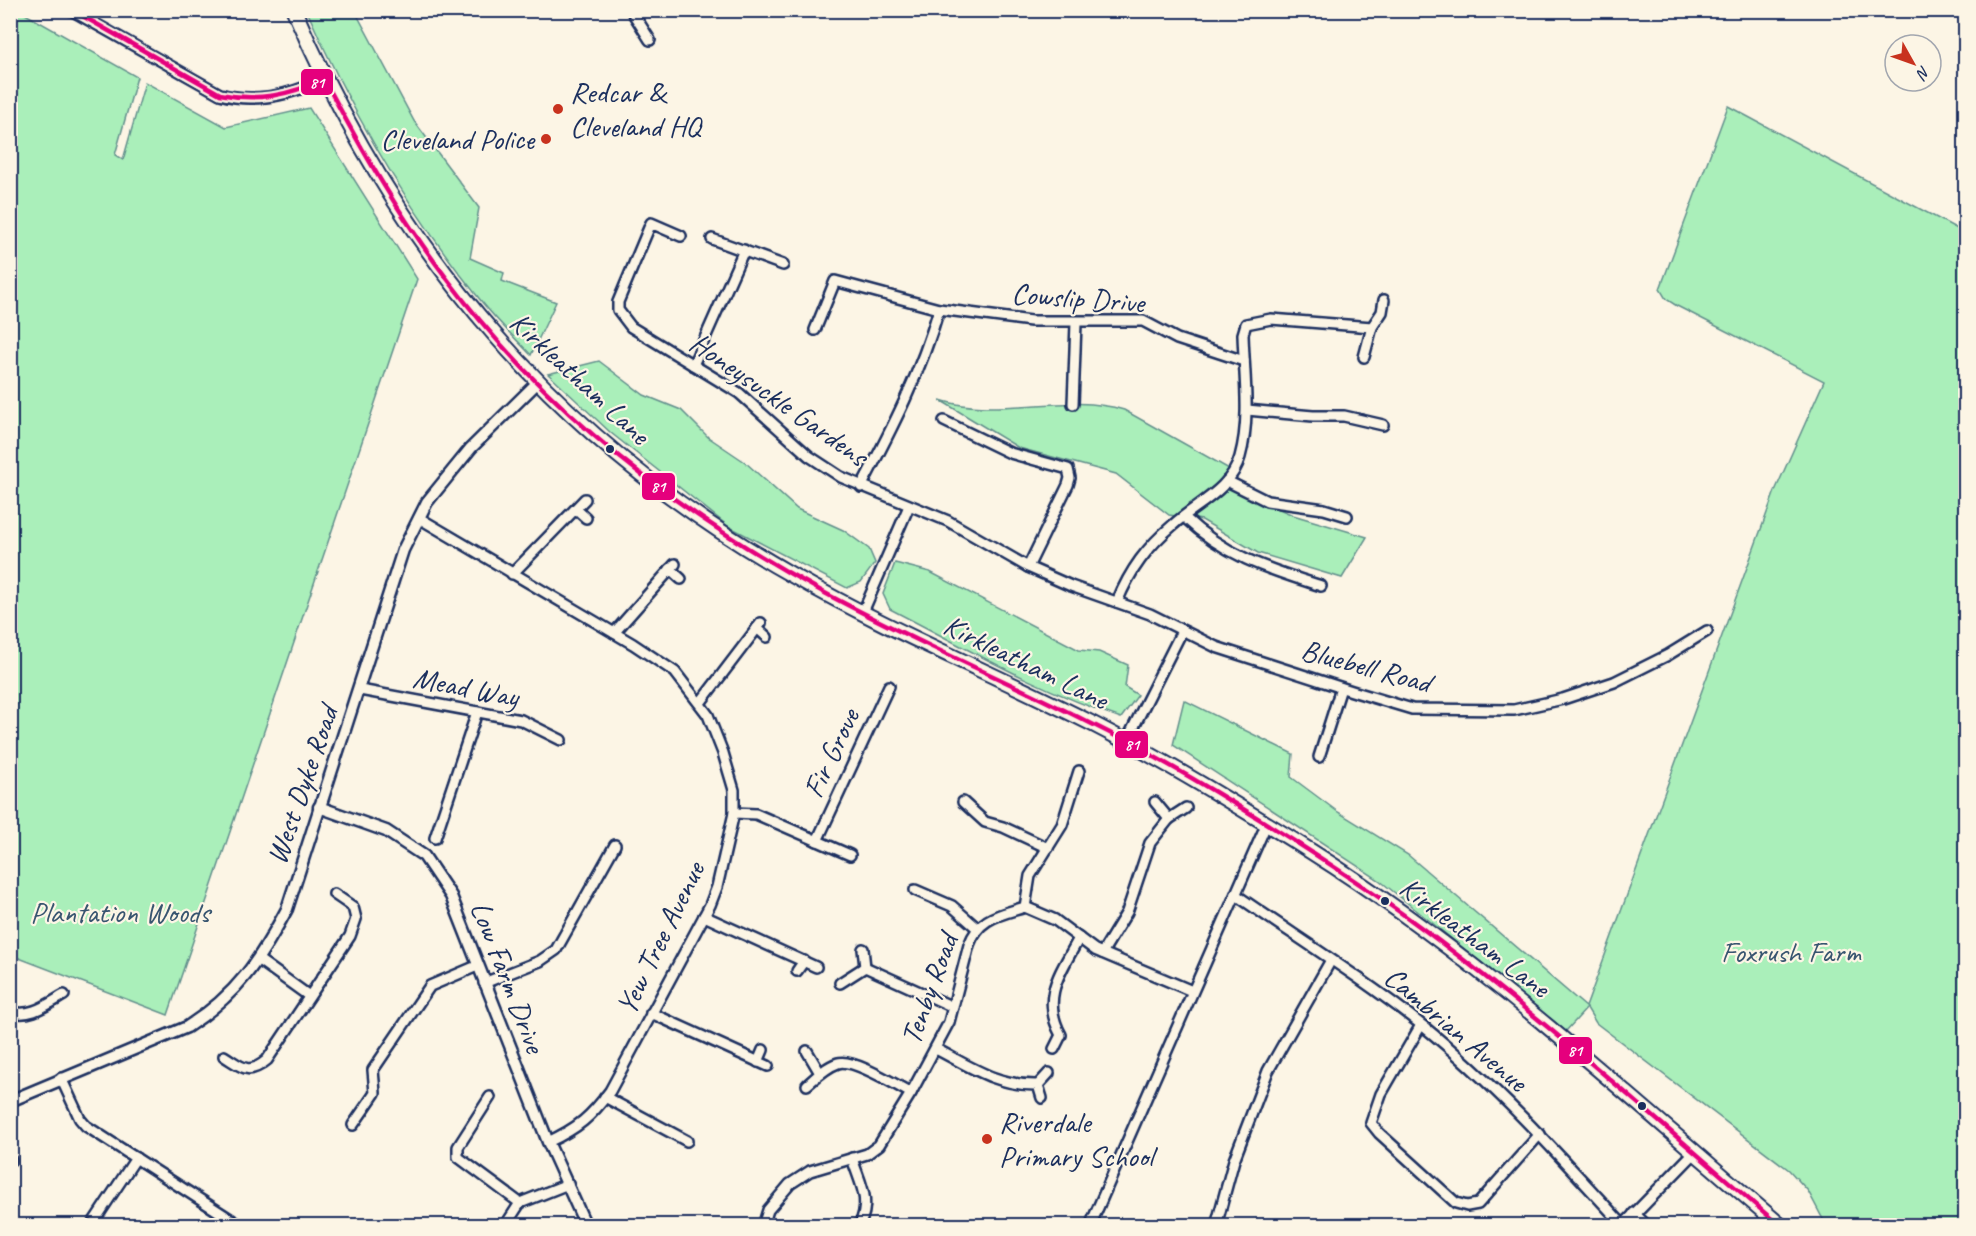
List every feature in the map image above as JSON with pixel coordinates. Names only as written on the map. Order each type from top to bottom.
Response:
[{"type":"main road","name":"Kirkleatham Lane","points":[[294,10],[324,79],[394,203],[470,309],[537,382],[603,441],[723,532],[790,574],[1126,742],[1266,825],[1384,901],[1575,1048],[1781,1226]]},
{"type":"street","points":[[71,10],[220,94],[242,98],[265,98],[308,87],[324,79]]},
{"type":"street","points":[[631,10],[650,40]]},
{"type":"street","name":"Honeysuckle Gardens","points":[[681,236],[651,223],[618,302],[618,310],[631,327],[739,393],[809,456],[861,487],[909,506]]},
{"type":"street","points":[[712,239],[783,265]]},
{"type":"street","points":[[693,365],[744,250]]},
{"type":"street","name":"Cowslip Drive","points":[[815,330],[835,281],[939,309],[1031,321],[1076,323],[1143,321],[1176,339],[1244,361]]},
{"type":"street","points":[[1364,357],[1372,327],[1382,312],[1384,300]]},
{"type":"street","points":[[861,487],[892,430],[928,348],[939,309]]},
{"type":"street","points":[[863,612],[909,506],[948,521],[1028,567],[1118,602],[1136,563],[1184,517],[1212,496],[1227,480],[1240,458],[1247,410],[1243,329],[1246,324],[1271,319],[1372,327]]},
{"type":"street","points":[[1073,404],[1076,323]]},
{"type":"street","name":"West Dyke Road","points":[[10,1101],[61,1078],[119,1058],[187,1027],[225,999],[259,960],[286,909],[360,690],[403,550],[427,502],[471,448],[537,382]]},
{"type":"street","points":[[1247,410],[1313,416],[1344,416],[1383,425]]},
{"type":"street","points":[[944,421],[1010,453],[1068,469],[1070,478],[1068,485],[1028,567]]},
{"type":"street","points":[[1227,480],[1267,501],[1324,509],[1347,516]]},
{"type":"street","points":[[512,574],[585,500]]},
{"type":"street","points":[[576,509],[586,518]]},
{"type":"street","points":[[1184,517],[1203,535],[1228,552],[1266,568],[1322,586]]},
{"type":"street","name":"Yew Tree Avenue","points":[[419,518],[614,633],[675,672],[708,715],[734,790],[734,813],[717,887],[704,916],[605,1097],[592,1115],[574,1130],[548,1142]]},
{"type":"street","points":[[614,633],[672,567],[681,579]]},
{"type":"street","name":"Bluebell Road","points":[[1118,602],[1150,614],[1216,647],[1412,709],[1514,710],[1563,699],[1614,682],[1668,655],[1707,631]]},
{"type":"street","points":[[700,703],[759,626],[767,637]]},
{"type":"street","points":[[1126,742],[1182,631]]},
{"type":"street","name":"Fir Grove","points":[[817,841],[889,686]]},
{"type":"street","points":[[1319,757],[1341,688]]},
{"type":"street","name":"Mead Way","points":[[360,690],[521,720],[561,740]]},
{"type":"street","points":[[435,837],[477,712]]},
{"type":"street","points":[[1079,771],[1062,825],[1030,876],[1025,907],[1043,913],[1102,953],[1192,991]]},
{"type":"street","points":[[963,802],[985,822],[1003,827],[1048,848]]},
{"type":"street","points":[[1155,802],[1169,819]]},
{"type":"street","name":"Low Farm Drive","points":[[319,807],[386,831],[424,856],[451,896],[548,1142],[586,1226]]},
{"type":"street","points":[[1102,953],[1127,912],[1137,888],[1150,843],[1169,819],[1186,808]]},
{"type":"street","points":[[734,813],[756,814],[850,855]]},
{"type":"street","points":[[1090,1226],[1266,825]]},
{"type":"street","points":[[484,983],[540,961],[556,950],[615,845]]},
{"type":"street","points":[[915,890],[952,906],[977,928]]},
{"type":"street","points":[[224,1056],[246,1070],[256,1069],[267,1060],[350,936],[356,919],[353,907],[334,894]]},
{"type":"street","name":"Cambrian Avenue","points":[[1236,895],[1421,1025],[1510,1104],[1623,1225]]},
{"type":"street","name":"Tenby Road","points":[[763,1226],[777,1196],[790,1184],[810,1171],[867,1154],[879,1145],[936,1049],[953,1007],[969,945],[977,928],[982,922],[998,915],[1025,907]]},
{"type":"street","points":[[704,916],[816,966]]},
{"type":"street","points":[[1054,1049],[1061,1035],[1050,1009],[1052,996],[1058,977],[1078,938]]},
{"type":"street","points":[[862,950],[865,967]]},
{"type":"street","points":[[259,960],[309,996]]},
{"type":"street","points":[[1216,1226],[1234,1160],[1268,1071],[1331,960]]},
{"type":"street","points":[[797,971],[804,961]]},
{"type":"street","points":[[353,1125],[375,1093],[373,1070],[430,986],[477,966]]},
{"type":"street","points":[[865,967],[953,1007]]},
{"type":"street","points":[[840,983],[865,967]]},
{"type":"street","points":[[10,1011],[28,1014],[64,995]]},
{"type":"street","points":[[651,1013],[768,1066]]},
{"type":"street","points":[[1421,1025],[1381,1095],[1371,1123],[1456,1203],[1467,1206],[1478,1204],[1540,1134]]},
{"type":"street","points":[[936,1049],[996,1081],[1038,1085],[1049,1073]]},
{"type":"street","points":[[758,1062],[763,1050]]},
{"type":"street","points":[[807,1051],[820,1074]]},
{"type":"street","points":[[807,1085],[839,1063],[851,1063],[911,1093]]},
{"type":"street","points":[[61,1078],[80,1119],[86,1126],[241,1226]]},
{"type":"street","points":[[1038,1085],[1042,1098]]},
{"type":"street","points":[[490,1097],[458,1147],[458,1157],[520,1203]]},
{"type":"street","points":[[605,1097],[687,1141]]},
{"type":"street","points":[[1623,1225],[1695,1152]]},
{"type":"street","points":[[91,1226],[136,1158]]},
{"type":"street","points":[[852,1158],[865,1200],[866,1212],[859,1226]]},
{"type":"street","points":[[505,1226],[520,1203],[568,1184]]},
{"type":"street","points":[[1634,1213],[1647,1226]]},
{"type":"green space","name":"Plantation Woods","points":[[10,11],[20,11],[137,77],[115,155],[123,160],[145,82],[226,127],[309,108],[417,279],[168,1015],[11,955]]},
{"type":"green space","points":[[307,11],[355,11],[414,121],[479,208],[470,258],[504,273],[502,281],[556,302],[531,355],[497,320],[452,264],[405,195],[362,123]]},
{"type":"green space","name":"Foxrush Farm","points":[[1728,106],[1965,233],[1965,1225],[1826,1225],[1808,1191],[1789,1170],[1596,1023],[1587,1008],[1566,1031],[1379,880],[1173,745],[1184,700],[1293,754],[1291,777],[1338,812],[1408,855],[1586,1007],[1775,491],[1824,381],[1677,306],[1666,299],[1660,289]]},
{"type":"green space","points":[[599,361],[644,395],[681,410],[708,437],[745,462],[797,509],[843,530],[869,549],[875,563],[861,582],[847,588],[728,526],[611,433],[548,374]]},
{"type":"green space","points":[[940,400],[985,407],[1079,404],[1102,405],[1124,410],[1231,470],[1220,483],[1293,515],[1367,537],[1342,578],[1258,553],[1202,520],[1169,515],[1116,474],[1019,448]]},
{"type":"green space","points":[[895,563],[930,572],[1079,650],[1099,652],[1128,665],[1125,687],[1138,695],[1121,718],[1032,682],[890,609],[883,594]]},
{"type":"transit line","name":"81","points":[[72,10],[220,94],[247,97],[273,96],[324,79],[352,131],[414,232],[486,328],[572,416],[667,494],[770,562],[823,592],[1143,750],[1235,804],[1339,870],[1483,975],[1612,1081],[1780,1226]]},
{"type":"place","name":"Redcar & Cleveland HQ","points":[[558,109]]},
{"type":"place","name":"Cleveland Police","points":[[546,139]]},
{"type":"place","name":"Riverdale Primary School","points":[[987,1139]]}]
